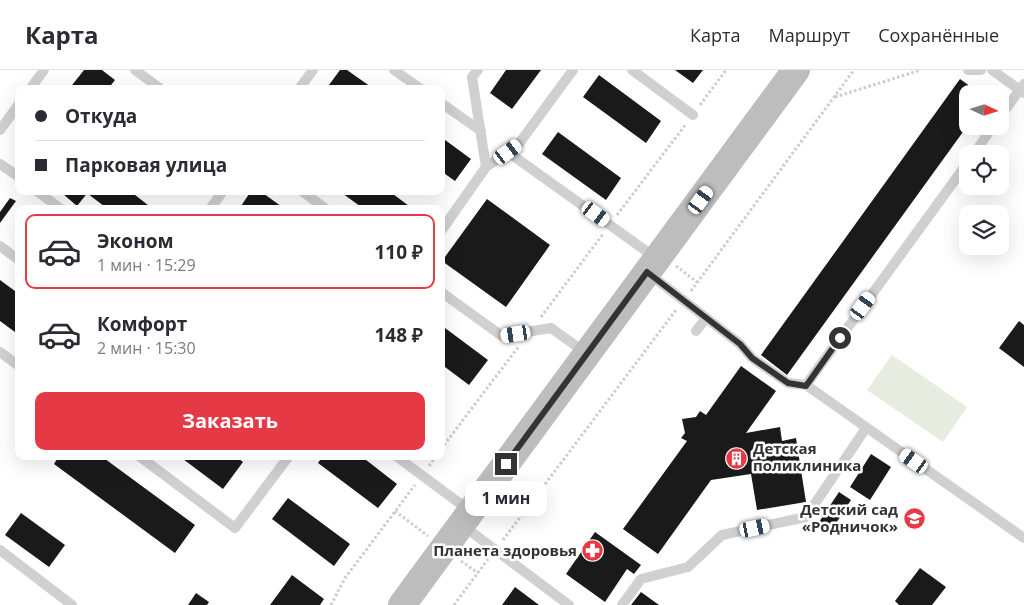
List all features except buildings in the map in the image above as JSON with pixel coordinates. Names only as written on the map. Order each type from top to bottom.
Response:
[{"type":"main road","points":[[402,605],[796,70]]},
{"type":"lane","points":[[33,85],[44,70]]},
{"type":"lane","points":[[135,70],[156,85]]},
{"type":"lane","points":[[302,85],[313,70]]},
{"type":"lane","points":[[394,70],[415,85]]},
{"type":"lane","points":[[478,70],[472,77],[486,168]]},
{"type":"lane","points":[[445,225],[486,168],[518,144],[573,70]]},
{"type":"lane","points":[[632,70],[693,114]]},
{"type":"lane","points":[[968,70],[981,70]]},
{"type":"lane","points":[[992,70],[1023,89],[1009,106]]},
{"type":"lane","points":[[445,106],[481,131]]},
{"type":"lane","points":[[0,130],[15,109]]},
{"type":"lane","points":[[508,152],[610,225],[684,300],[740,344],[752,358],[788,383],[806,386],[1024,538]]},
{"type":"lane","points":[[0,164],[15,174]]},
{"type":"lane","points":[[806,386],[959,174]]},
{"type":"lane","points":[[43,195],[56,205]]},
{"type":"lane","points":[[307,195],[321,205]]},
{"type":"lane","points":[[0,246],[15,257]]},
{"type":"lane","points":[[445,295],[502,336],[551,328],[587,353]]},
{"type":"lane","points":[[696,331],[706,318]]},
{"type":"lane","points":[[0,352],[15,363]]},
{"type":"lane","points":[[622,605],[640,579],[688,567],[722,535],[806,517],[866,428]]},
{"type":"lane","points":[[144,460],[235,528],[284,460]]},
{"type":"lane","points":[[401,460],[422,475],[496,550],[521,566],[569,605]]},
{"type":"lane","points":[[0,550],[72,605]]},
{"type":"path","points":[[445,444],[726,70]]},
{"type":"path","points":[[454,605],[684,300],[854,70]]},
{"type":"path","points":[[834,98],[920,70]]},
{"type":"path","points":[[331,605],[345,578],[433,460]]},
{"type":"shaded area","points":[[892,355],[967,407],[943,442],[867,390]]},
{"type":"place","name":"Детская поликлиника","points":[[737,458]]},
{"type":"place","name":"Детский сад «Родничок»","points":[[914,519]]},
{"type":"place","name":"Планета здоровья","points":[[593,551]]},
{"type":"route","points":[[506,464],[647,272],[740,344],[752,358],[788,383],[806,386],[840,338]]}]
